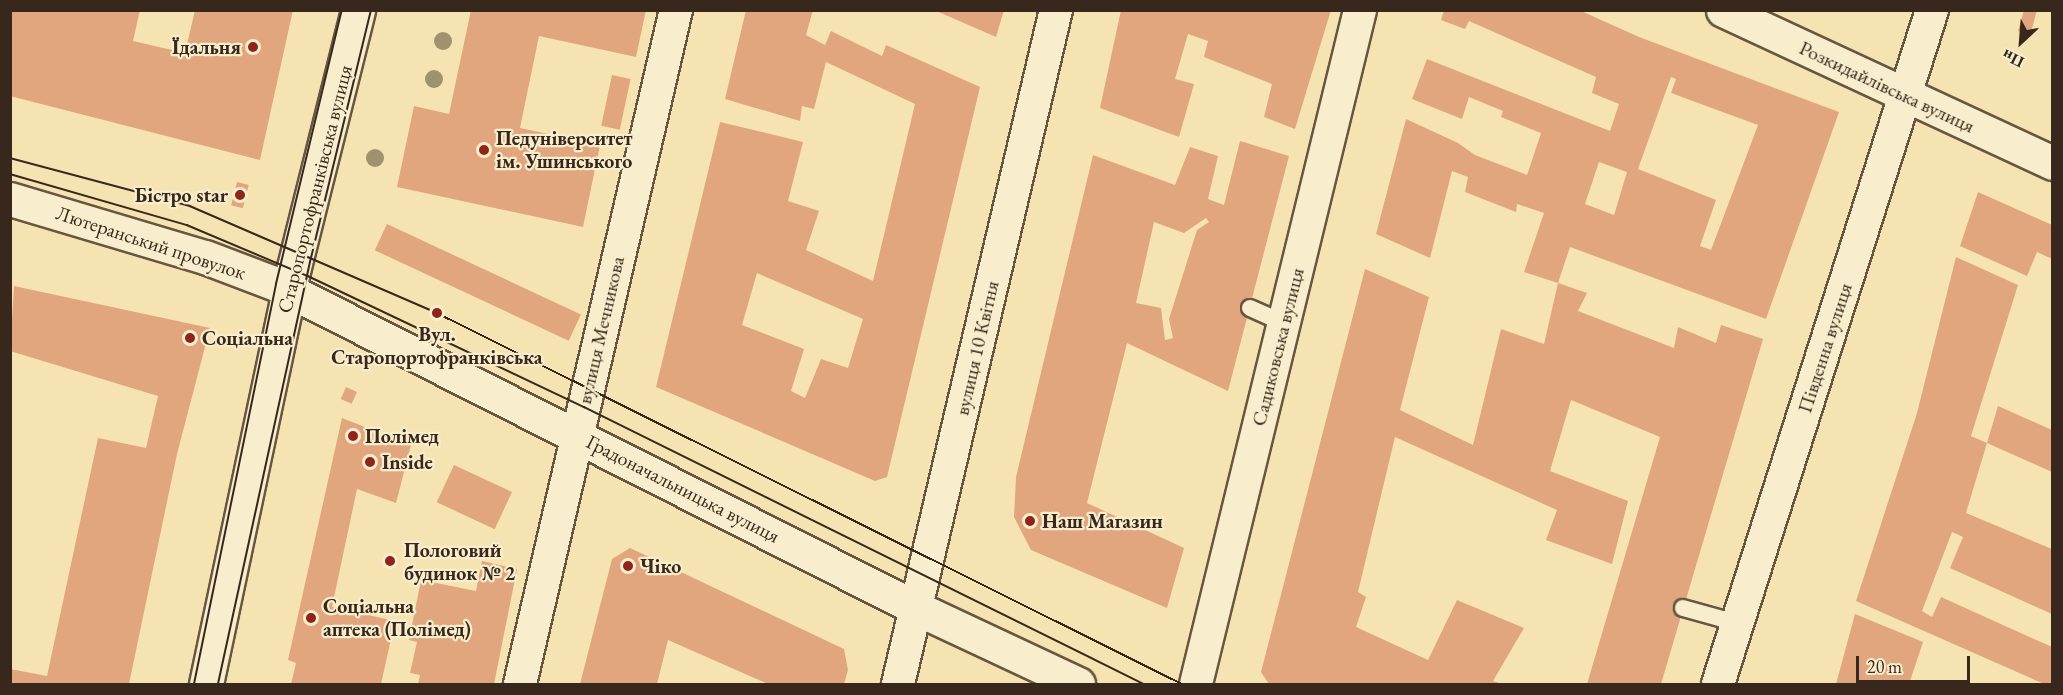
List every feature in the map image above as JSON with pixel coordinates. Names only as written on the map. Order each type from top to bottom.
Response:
[{"type":"street","name":"Старопортофранківська вулиця","points":[[206,684],[289,291],[358,10]]},
{"type":"street","name":"вулиця Мечникова","points":[[520,684],[676,10]]},
{"type":"street","name":"вулиця 10 Квітня","points":[[898,684],[1056,10]]},
{"type":"street","name":"Садиковська вулиця","points":[[1196,684],[1360,10]]},
{"type":"street","name":"Розкидайлівська вулиця","points":[[1723,10],[2052,163]]},
{"type":"street","name":"Південна вулиця","points":[[1718,684],[1932,10]]},
{"type":"street","name":"Лютеранський провулок","points":[[10,199],[205,257],[289,291]]},
{"type":"street","name":"Градоначальницька вулиця","points":[[289,291],[916,608],[1078,684]]},
{"type":"lane","points":[[1250,308],[1283,323]]},
{"type":"lane","points":[[1683,609],[1737,623]]},
{"type":"building","points":[[10,10],[140,10],[133,41],[185,53],[195,10],[293,10],[260,160],[10,96]]},
{"type":"building","points":[[471,10],[646,10],[636,57],[539,36],[520,128],[600,145],[583,227],[397,187],[414,106],[449,114]]},
{"type":"building","points":[[746,10],[813,10],[806,35],[825,45],[831,31],[882,56],[886,45],[980,87],[887,477],[875,481],[656,387],[720,122],[803,142],[788,201],[819,211],[806,250],[873,281],[915,104],[826,62],[814,109],[802,106],[800,121],[725,99]],"holes":[[[757,273],[863,319],[848,368],[821,359],[805,398],[791,391],[804,349],[742,325]]]},
{"type":"building","points":[[934,10],[1004,10],[996,37]]},
{"type":"building","points":[[1121,10],[1331,10],[1295,129],[1264,117],[1272,84],[1204,57],[1208,41],[1188,34],[1175,79],[1194,84],[1179,137],[1100,108]]},
{"type":"building","points":[[1444,10],[1579,10],[1639,37],[1839,112],[1766,319],[1570,247],[1558,283],[1524,272],[1544,213],[1517,204],[1516,212],[1465,192],[1468,177],[1452,171],[1430,258],[1376,234],[1406,119],[1458,143],[1475,155],[1527,175],[1541,133],[1501,117],[1503,111],[1469,97],[1462,119],[1412,99],[1427,59],[1610,131],[1619,104],[1592,93],[1596,77],[1469,21],[1465,29],[1441,20]],"holes":[[[1671,77],[1676,79],[1671,93],[1758,125],[1711,250],[1700,246],[1716,200],[1638,169]],[[1599,162],[1627,172],[1614,215],[1585,204]]]},
{"type":"building","points":[[2024,10],[2037,10],[2030,36],[2018,31]]},
{"type":"building","points":[[612,75],[631,79],[620,130],[601,126]]},
{"type":"building","points":[[1240,141],[1289,156],[1228,391],[1127,343],[1087,503],[1184,548],[1167,608],[1031,550],[1014,517],[1016,477],[1093,155],[1175,185],[1190,147],[1218,156],[1208,199],[1224,205]],"holes":[[[1206,218],[1209,222],[1197,230],[1169,319],[1173,338],[1165,340],[1161,308],[1136,303],[1154,222],[1184,233]]]},
{"type":"building","name":"Бістро star","points":[[237,182],[249,185],[243,208],[231,205]]},
{"type":"building","points":[[1978,192],[2052,225],[2052,259],[2037,252],[2027,276],[1960,246]]},
{"type":"building","points":[[387,224],[581,314],[569,341],[375,250]]},
{"type":"building","points":[[1956,257],[2018,285],[1971,436],[1987,443],[1966,513],[2052,549],[2052,614],[1950,568],[1963,537],[1952,532],[1922,611],[1932,617],[1941,597],[2052,647],[2052,684],[2044,684],[1856,601],[1917,413]]},
{"type":"building","points":[[1365,269],[1429,297],[1400,410],[1473,445],[1501,329],[1544,344],[1558,283],[1587,293],[1578,311],[1674,348],[1678,327],[1716,343],[1721,325],[1763,339],[1661,684],[1587,684],[1660,437],[1571,400],[1550,471],[1628,501],[1612,564],[1546,540],[1557,510],[1395,437],[1358,592],[1366,597],[1356,627],[1428,660],[1457,600],[1524,628],[1493,681],[1502,684],[1269,684],[1261,672]]},
{"type":"building","points":[[14,286],[210,328],[177,454],[129,684],[10,684],[10,669],[47,676],[98,438],[146,448],[158,396],[10,351]]},
{"type":"building","points":[[346,387],[357,392],[352,404],[341,399]]},
{"type":"building","points":[[1998,406],[2052,430],[2052,472],[1987,443]]},
{"type":"building","points":[[342,418],[411,445],[396,503],[357,489],[332,607],[395,621],[381,684],[291,684],[296,663],[288,660]]},
{"type":"building","points":[[454,465],[512,492],[495,529],[437,502]]},
{"type":"building","points":[[630,548],[844,649],[848,670],[844,684],[768,684],[668,640],[657,684],[580,684],[612,559]]},
{"type":"building","points":[[482,561],[517,569],[494,684],[418,684],[420,675],[410,673],[417,642],[409,640],[421,580],[476,591]]},
{"type":"building","points":[[1855,614],[1923,642],[1909,684],[1836,684]]},
{"type":"tram line","points":[[194,684],[276,284],[342,10]]},
{"type":"tram line","points":[[218,684],[311,258],[371,10]]},
{"type":"tram line","points":[[10,158],[190,206],[437,313],[1182,684]]},
{"type":"tram line","points":[[10,174],[187,225],[308,276],[584,407],[1144,684]]},
{"type":"place","name":"Їдальня","points":[[253,47]]},
{"type":"place","name":"Педуніверситет ім. Ушинського","points":[[484,150]]},
{"type":"place","name":"Бістро star","points":[[240,195]]},
{"type":"place","name":"Вул. Старопортофранківська","points":[[437,313]]},
{"type":"place","name":"Соціальна","points":[[190,338]]},
{"type":"place","name":"Полімед","points":[[353,436]]},
{"type":"place","name":"Inside","points":[[370,462]]},
{"type":"place","name":"Наш Магазин","points":[[1030,521]]},
{"type":"place","name":"Пологовий будинок № 2","points":[[390,561]]},
{"type":"place","name":"Чіко","points":[[628,566]]},
{"type":"place","name":"Соціальна аптека (Полімед)","points":[[311,618]]}]
